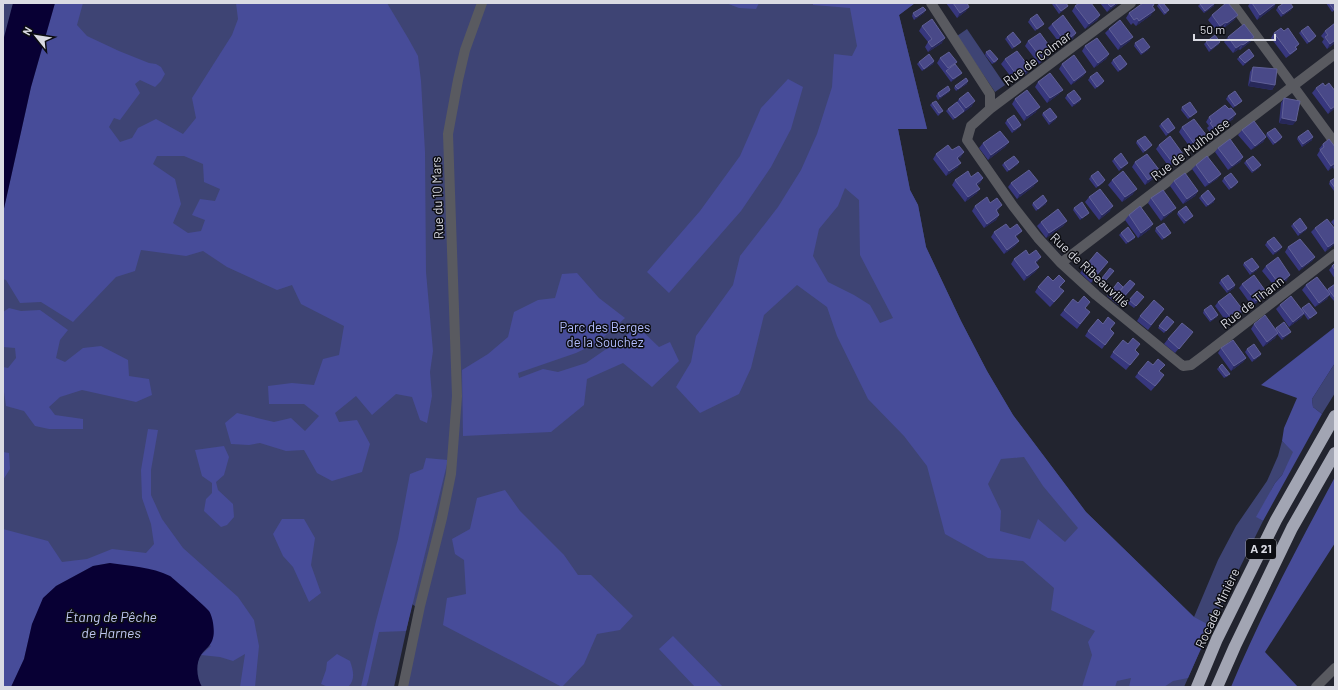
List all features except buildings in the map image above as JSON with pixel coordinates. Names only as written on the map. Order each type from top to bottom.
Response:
[{"type":"highway","name":"Rocade Minière","points":[[1197,687],[1217,639],[1276,520],[1335,416]]},
{"type":"highway","name":"A 21","points":[[1217,687],[1234,646],[1292,528],[1335,453]]},
{"type":"street","name":"Rue du 10 Mars","points":[[403,687],[420,606],[442,518],[451,474],[457,396],[448,134],[464,50],[482,3]]},
{"type":"street","points":[[931,3],[990,94],[990,109]]},
{"type":"street","name":"Rue de Colmar","points":[[967,140],[971,126],[990,109],[1131,3]]},
{"type":"street","points":[[1232,3],[1335,143]]},
{"type":"street","name":"Rue de Mulhouse","points":[[1061,264],[1335,54]]},
{"type":"street","name":"Rue de Ribeauvillé","points":[[967,140],[1029,228],[1061,264],[1096,295],[1183,366]]},
{"type":"street","name":"Rue de Thann","points":[[1183,366],[1191,365],[1335,254]]},
{"type":"street","points":[[1316,687],[1332,670]]},
{"type":"green space","name":"Parc des Berges de la Souchez","points":[[3,3],[915,3],[899,15],[927,129],[898,129],[910,190],[918,205],[926,247],[961,321],[987,371],[1013,415],[1086,512],[1194,617],[1218,560],[1236,526],[1267,481],[1278,456],[1282,441],[1294,452],[1257,517],[1263,521],[1211,626],[1184,687],[407,687],[423,612],[412,604],[394,687],[3,687]]},
{"type":"green space","points":[[55,3],[83,3],[77,25],[87,36],[119,51],[149,63],[156,64],[161,67],[165,74],[155,87],[140,80],[135,84],[140,93],[120,120],[114,118],[109,127],[120,142],[132,138],[138,128],[156,119],[183,134],[196,118],[192,98],[232,35],[238,19],[236,3],[387,3],[418,56],[421,81],[425,152],[426,272],[433,351],[430,372],[432,396],[427,423],[420,420],[412,397],[396,394],[372,415],[356,396],[335,413],[339,422],[357,420],[370,444],[362,472],[332,481],[317,473],[304,450],[286,451],[260,443],[249,445],[231,444],[225,423],[237,413],[274,422],[291,418],[305,431],[319,416],[304,404],[269,404],[268,386],[292,383],[314,385],[323,359],[339,355],[344,326],[301,304],[292,285],[277,290],[227,267],[203,251],[186,256],[141,250],[135,271],[116,277],[73,322],[41,302],[20,303],[6,280],[3,279],[3,213],[31,87]],"holes":[[[157,156],[184,156],[203,164],[204,182],[220,189],[215,201],[200,199],[192,215],[205,220],[201,231],[188,233],[173,223],[181,204],[175,179],[153,164]]]},
{"type":"green space","points":[[726,3],[759,3],[756,9],[739,8]]},
{"type":"green space","points":[[813,3],[915,3],[899,15],[927,129],[898,129],[910,190],[918,205],[926,247],[961,321],[987,371],[1013,415],[1086,512],[1194,617],[1211,626],[1188,678],[1173,681],[1164,687],[1129,687],[1131,678],[1117,681],[1115,687],[1082,687],[1092,655],[1088,642],[1095,631],[1051,610],[1054,588],[1023,561],[988,558],[945,534],[927,466],[904,436],[868,399],[837,336],[827,307],[797,285],[764,315],[751,368],[739,394],[700,413],[676,387],[691,362],[696,336],[733,285],[740,256],[778,207],[801,170],[817,134],[832,87],[834,54],[852,56],[857,46],[850,8],[813,5]],"holes":[[[845,188],[859,200],[860,255],[893,318],[880,323],[870,305],[828,282],[813,256],[819,229],[838,206]],[[1024,457],[1043,486],[1078,528],[1065,542],[1038,519],[1030,539],[1000,531],[1001,511],[988,484],[1001,459]]]},
{"type":"green space","points":[[967,29],[1005,85],[995,92],[957,36]]},
{"type":"green space","points":[[788,79],[803,87],[791,129],[771,167],[741,211],[669,293],[647,272],[700,211],[740,156],[761,108]]},
{"type":"green space","points":[[577,273],[599,298],[625,318],[597,343],[576,353],[518,373],[519,378],[543,369],[558,372],[586,363],[638,327],[659,347],[670,342],[679,361],[652,387],[623,363],[587,379],[584,405],[551,432],[463,436],[462,370],[488,354],[508,337],[514,312],[538,300],[555,298],[562,274]]},
{"type":"green space","points":[[9,308],[21,311],[40,310],[68,330],[60,340],[56,358],[65,362],[83,348],[101,346],[128,360],[129,376],[149,379],[152,395],[136,402],[82,390],[60,397],[49,407],[55,415],[83,419],[83,429],[49,429],[35,426],[24,411],[6,406],[3,392],[3,367],[8,368],[16,358],[15,348],[3,347],[3,312]]},
{"type":"green space","points":[[1335,327],[1335,363],[1312,399],[1313,407],[1322,414],[1263,521],[1256,517],[1275,483],[1282,475],[1293,452],[1282,441],[1284,428],[1297,398],[1261,385]]},
{"type":"green space","points":[[1335,363],[1335,393],[1322,414],[1313,407],[1312,399]]},
{"type":"green space","points":[[148,429],[158,430],[151,470],[151,495],[162,519],[183,548],[238,597],[254,620],[259,646],[255,687],[240,687],[245,654],[233,661],[220,657],[201,655],[211,646],[110,563],[93,566],[56,586],[32,624],[24,659],[11,687],[3,687],[3,529],[48,541],[62,562],[87,559],[112,549],[146,553],[154,544],[151,524],[142,498],[141,470]]},
{"type":"green space","points":[[224,446],[229,457],[224,475],[216,482],[218,490],[233,504],[234,517],[227,525],[221,527],[204,511],[206,499],[212,493],[212,483],[202,476],[195,450]]},
{"type":"green space","points":[[3,452],[9,453],[10,469],[3,480]]},
{"type":"green space","points":[[426,458],[448,460],[406,631],[379,632],[368,681],[366,687],[361,687],[376,621],[398,539],[410,474],[423,469]]},
{"type":"green space","points":[[1335,477],[1335,543],[1265,652],[1298,687],[1231,687],[1267,607]]},
{"type":"green space","points":[[505,490],[520,511],[564,555],[578,575],[591,575],[633,616],[620,630],[597,634],[584,664],[562,687],[443,625],[447,598],[466,594],[464,560],[455,554],[452,539],[470,529],[477,498]]},
{"type":"green space","points":[[282,519],[304,519],[315,538],[311,565],[321,593],[309,602],[293,567],[283,556],[273,534]]},
{"type":"green space","points":[[673,636],[723,687],[695,687],[659,649]]},
{"type":"green space","points":[[337,654],[350,661],[353,671],[353,678],[348,687],[328,687],[321,684],[327,662]]},
{"type":"water","points":[[13,3],[55,3],[31,87],[3,213],[3,41]]},
{"type":"water","name":"Étang de Pêche de Harnes","points":[[110,563],[148,569],[170,576],[209,611],[213,620],[214,635],[211,643],[201,655],[197,667],[199,680],[202,687],[11,687],[24,659],[32,624],[43,598],[56,586],[93,566]]}]
